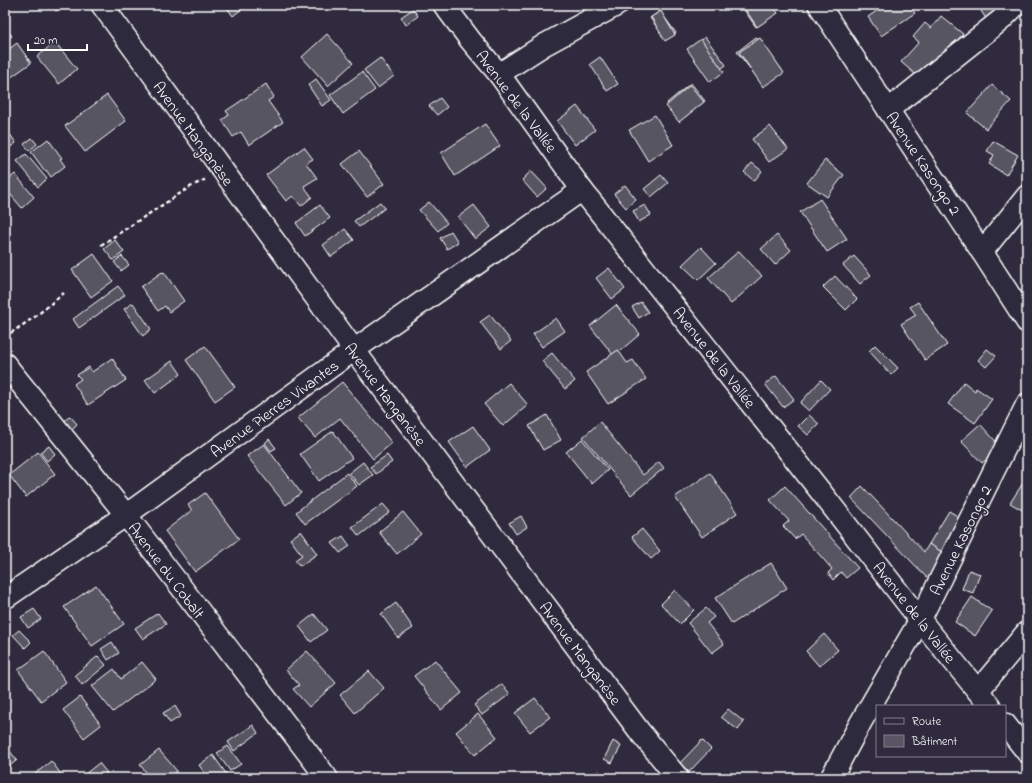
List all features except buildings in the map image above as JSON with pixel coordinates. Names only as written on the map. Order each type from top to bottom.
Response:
[{"type":"street","name":"Avenue Manganèse","points":[[102,5],[354,350],[640,732],[678,778]]},
{"type":"street","name":"Avenue de la Vallée","points":[[444,5],[471,41],[499,74],[582,190],[821,492],[920,620],[984,699]]},
{"type":"street","points":[[499,74],[544,45],[617,5]]},
{"type":"street","name":"Avenue Kasongo 2","points":[[819,5],[1027,322]]},
{"type":"street","points":[[888,110],[1001,20],[1016,5]]},
{"type":"street","name":"Avenue Pierres Vivantes","points":[[5,598],[126,515],[354,350],[582,190]]},
{"type":"street","points":[[982,252],[1027,196]]},
{"type":"street","name":"Avenue du Cobalt","points":[[5,364],[126,515],[326,778]]},
{"type":"street","name":"Avenue Kasongo 2","points":[[831,778],[861,722],[920,620],[1027,404]]},
{"type":"street","points":[[984,699],[1027,632]]},
{"type":"street","points":[[1006,725],[1027,752]]},
{"type":"path","points":[[101,245],[190,187],[222,171]]},
{"type":"path","points":[[5,337],[36,316],[64,293]]}]
